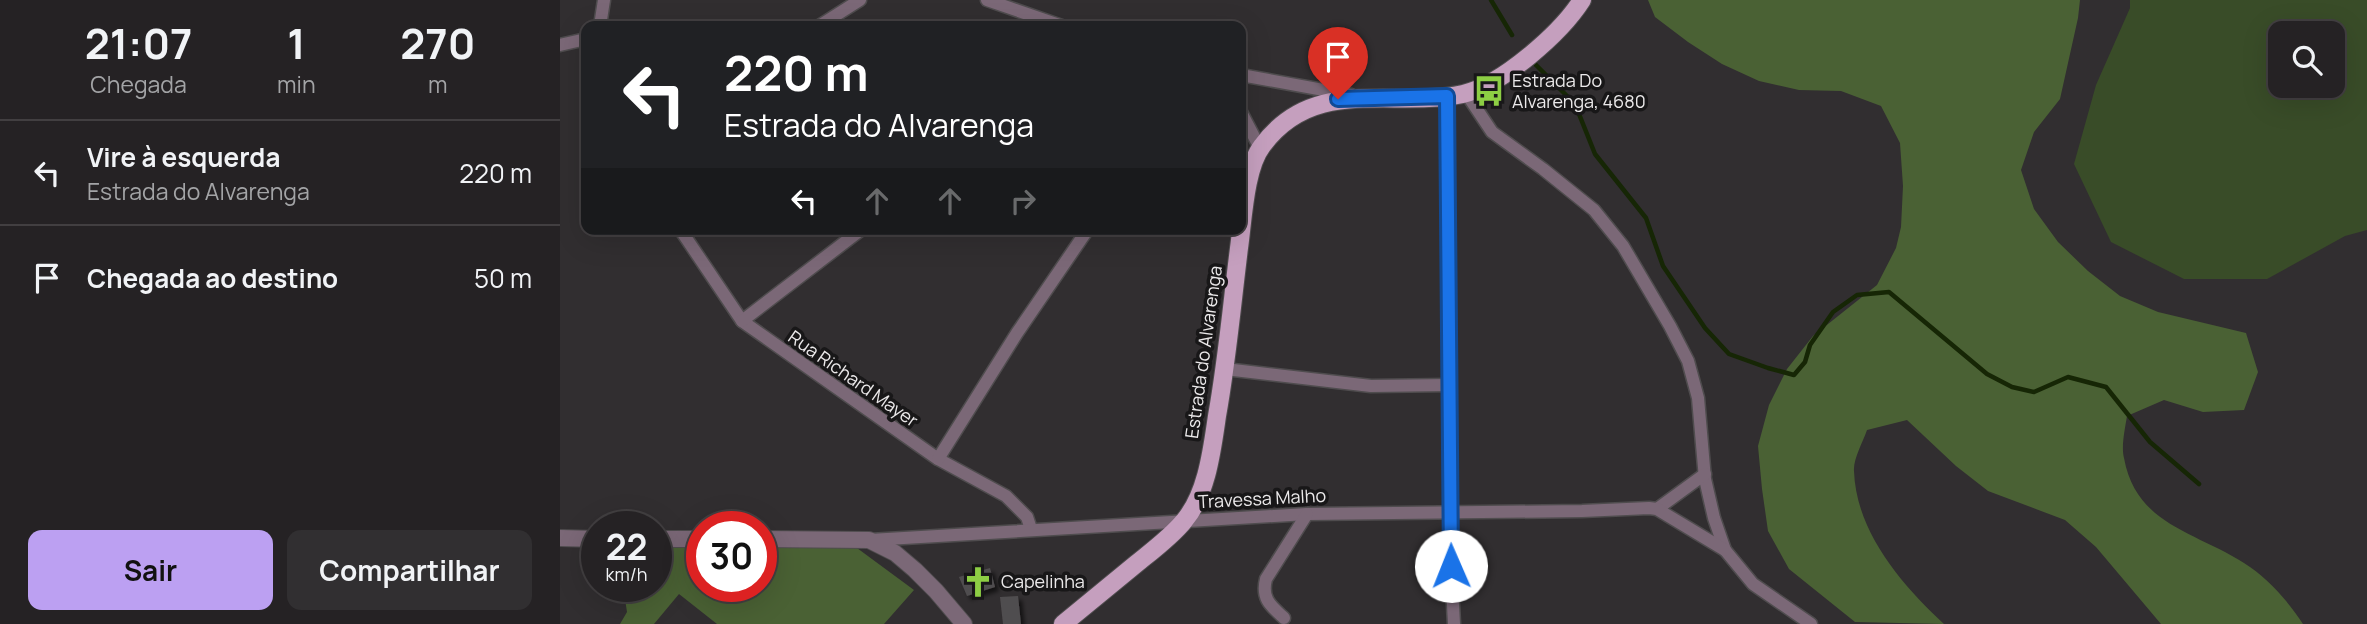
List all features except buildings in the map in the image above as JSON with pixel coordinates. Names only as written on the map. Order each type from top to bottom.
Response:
[{"type":"main road","name":"Estrada do Alvarenga","points":[[1246,198],[1248,181],[1260,148],[1291,116],[1338,99],[1447,96],[1466,93],[1489,84],[1519,64],[1548,38],[1582,0]]},
{"type":"main road","name":"Estrada do Alvarenga","points":[[1063,624],[1184,521],[1204,480],[1226,369],[1242,235]]},
{"type":"street","points":[[601,21],[604,0]]},
{"type":"street","points":[[827,21],[860,0]]},
{"type":"street","points":[[987,0],[1048,21]]},
{"type":"street","points":[[560,45],[581,40]]},
{"type":"street","points":[[1246,76],[1362,97]]},
{"type":"street","points":[[1466,93],[1492,132],[1544,169],[1594,210],[1623,246],[1670,326],[1688,361],[1698,398],[1705,474],[1714,518],[1725,550]]},
{"type":"street","points":[[1447,96],[1450,512],[1454,624]]},
{"type":"street","points":[[1246,121],[1260,148]]},
{"type":"street","name":"Rua Richard Mayer","points":[[684,235],[742,321],[938,459],[1006,496],[1027,517],[1031,528]]},
{"type":"street","points":[[742,321],[854,235]]},
{"type":"street","points":[[938,459],[1017,333],[1084,235]]},
{"type":"street","points":[[1226,369],[1371,386],[1450,385]]},
{"type":"street","points":[[1705,474],[1657,509],[1725,550],[1753,584],[1811,624]]},
{"type":"street","name":"Travessa Malho","points":[[869,540],[1031,528],[1307,514],[1657,509]]},
{"type":"street","points":[[1284,618],[1265,599],[1264,587],[1266,579],[1307,514]]},
{"type":"street","points":[[560,538],[581,538]]},
{"type":"street","points":[[777,539],[869,540],[895,554],[915,570],[964,624]]},
{"type":"green space","points":[[1648,0],[2080,0],[2060,99],[2034,132],[2021,170],[2034,209],[2058,242],[2088,271],[2120,296],[2158,312],[2246,333],[2258,372],[2244,410],[2203,412],[2164,400],[2127,416],[2123,453],[2131,480],[2141,498],[2155,512],[2170,524],[2226,552],[2261,575],[2284,598],[2303,624],[2161,624],[2096,547],[2065,520],[1988,491],[1956,466],[1907,420],[1867,430],[1854,466],[1857,493],[1872,536],[1884,556],[1912,592],[1944,624],[1855,622],[1789,569],[1768,531],[1758,446],[1769,405],[1787,369],[1813,336],[1877,285],[1896,248],[1901,227],[1903,186],[1900,143],[1881,106],[1841,91],[1799,90],[1759,81],[1722,64],[1688,42],[1655,17]]},
{"type":"green space","points":[[2130,0],[2367,0],[2367,230],[2345,236],[2267,279],[2184,279],[2111,242],[2074,164],[2096,85],[2130,8]]},
{"type":"green space","points":[[672,543],[686,544],[686,600],[679,594],[654,624],[620,624],[627,612],[625,602],[672,602]]},
{"type":"green space","points":[[777,546],[857,548],[914,590],[884,624],[717,624],[689,602],[777,602]]},
{"type":"waterway","points":[[1491,0],[1512,35]]},
{"type":"waterway","points":[[1536,65],[1575,104],[1595,154],[1646,218],[1663,266],[1705,328],[1729,354],[1794,375],[1805,362],[1810,345],[1833,312],[1857,295],[1889,292],[1987,374],[2012,387],[2034,392],[2068,377],[2106,387],[2150,442],[2199,484]]},
{"type":"place","name":"Estrada Do Alvarenga, 4680","points":[[1489,91]]},
{"type":"place","name":"Capelinha","points":[[978,582]]},
{"type":"route","points":[[1338,99],[1447,96],[1451,566]]}]
